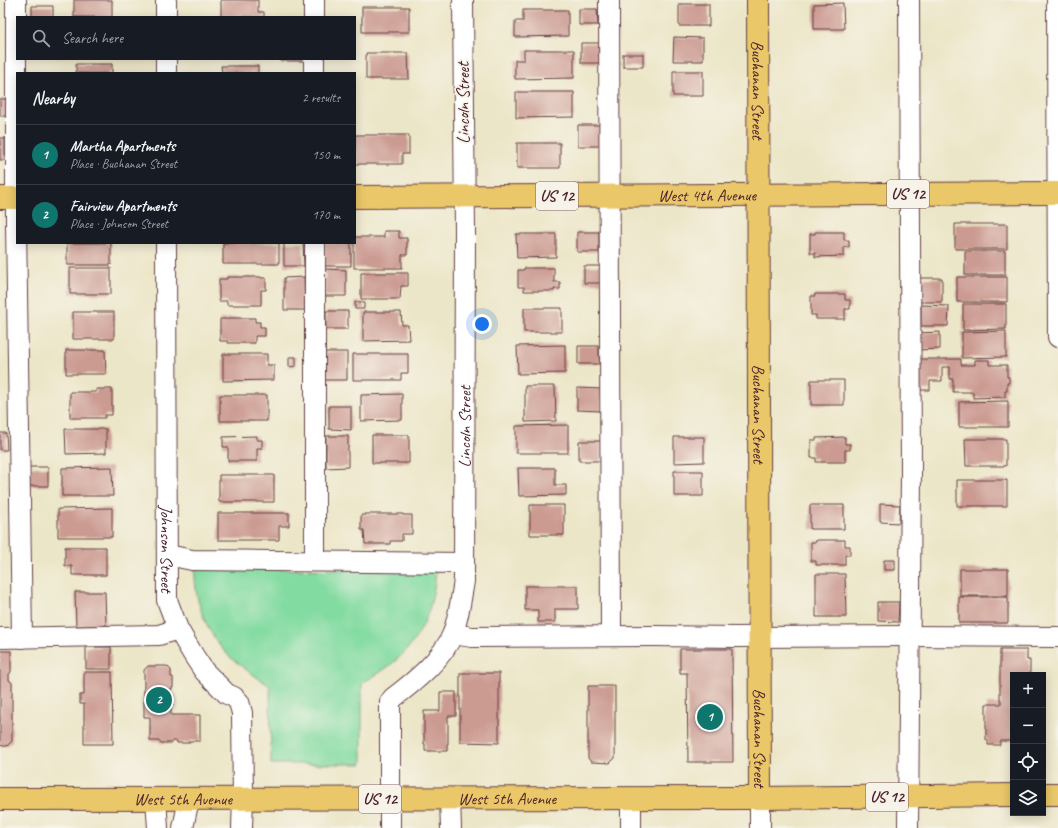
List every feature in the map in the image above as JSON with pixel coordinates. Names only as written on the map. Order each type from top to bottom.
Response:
[{"type":"main road","name":"Buchanan Street","points":[[758,0],[760,798]]},
{"type":"main road","name":"West 4th Avenue","points":[[356,197],[1058,193]]},
{"type":"main road","points":[[1046,794],[1058,794]]},
{"type":"main road","name":"West 5th Avenue","points":[[0,799],[760,798],[1010,795]]},
{"type":"street","points":[[16,0],[11,198],[22,638]]},
{"type":"street","points":[[166,0],[166,16]]},
{"type":"street","points":[[314,0],[314,16]]},
{"type":"street","name":"Lincoln Street","points":[[390,828],[390,702],[421,675],[447,644],[453,634],[460,608],[464,582],[463,0]]},
{"type":"street","points":[[609,0],[611,636]]},
{"type":"street","points":[[908,828],[911,480],[909,0]]},
{"type":"street","points":[[1057,0],[1058,337]]},
{"type":"street","points":[[166,60],[166,72]]},
{"type":"street","points":[[314,60],[314,72]]},
{"type":"street","name":"Johnson Street","points":[[166,244],[167,600],[178,629],[204,671],[227,694],[234,697],[239,702],[241,707],[243,734],[242,828]]},
{"type":"street","points":[[315,244],[315,561]]},
{"type":"street","points":[[168,555],[192,560],[464,563]]},
{"type":"street","points":[[0,638],[159,635],[178,629]]},
{"type":"street","points":[[453,634],[472,637],[1058,637]]},
{"type":"street","points":[[631,798],[631,828]]},
{"type":"street","name":"Buchanan Street","points":[[760,798],[760,828]]},
{"type":"street","points":[[156,799],[158,828]]},
{"type":"street","points":[[183,828],[189,799]]},
{"type":"street","points":[[450,799],[451,828]]},
{"type":"green space","points":[[195,569],[436,570],[430,608],[424,624],[416,638],[406,651],[394,662],[362,683],[362,764],[271,764],[270,686],[231,658],[214,637],[204,619],[198,600]]},
{"type":"building","points":[[74,0],[112,0],[112,16],[74,16]]},
{"type":"building","points":[[221,0],[258,0],[258,12],[264,12],[264,16],[221,16]]},
{"type":"building","points":[[843,3],[844,29],[814,29],[814,4]]},
{"type":"building","points":[[679,4],[709,4],[709,26],[679,26]]},
{"type":"building","points":[[32,6],[53,6],[53,16],[32,16]]},
{"type":"building","points":[[362,7],[409,7],[409,32],[362,32]]},
{"type":"building","points":[[579,9],[597,9],[598,25],[579,25]]},
{"type":"building","points":[[523,10],[568,10],[568,36],[515,37],[515,21],[523,21]]},
{"type":"building","points":[[674,37],[703,38],[703,61],[673,61]]},
{"type":"building","points":[[581,43],[601,43],[602,63],[581,63]]},
{"type":"building","points":[[524,50],[574,50],[574,78],[515,79],[515,60],[524,60]]},
{"type":"building","points":[[366,53],[408,53],[409,79],[366,79]]},
{"type":"building","points":[[623,54],[643,54],[643,67],[623,67]]},
{"type":"building","points":[[280,60],[304,60],[304,61]]},
{"type":"building","points":[[76,64],[112,64],[112,72],[76,72]]},
{"type":"building","points":[[221,66],[258,66],[258,72],[222,72]]},
{"type":"building","points":[[673,71],[703,71],[703,96],[673,96]]},
{"type":"building","points":[[516,92],[574,92],[574,117],[516,118]]},
{"type":"building","points":[[0,99],[8,99],[8,116],[0,116]]},
{"type":"building","points":[[578,125],[600,125],[600,146],[578,146]]},
{"type":"building","points":[[356,135],[409,135],[409,154],[402,154],[402,164],[356,164]]},
{"type":"building","points":[[0,138],[5,138],[5,160],[0,160]]},
{"type":"building","points":[[517,143],[560,143],[560,168],[517,168]]},
{"type":"building","points":[[955,224],[1007,224],[1007,249],[955,249]]},
{"type":"building","points":[[384,231],[399,231],[399,238],[407,238],[407,255],[402,255],[402,268],[354,268],[354,244],[356,244],[356,237],[384,237]]},
{"type":"building","points":[[577,232],[599,232],[599,252],[577,252]]},
{"type":"building","points":[[815,232],[844,232],[844,240],[849,240],[849,247],[844,247],[844,256],[815,257],[815,253],[810,253],[810,234],[815,234]]},
{"type":"building","points":[[516,234],[556,234],[556,257],[517,258]]},
{"type":"building","points":[[67,244],[111,244],[111,265],[67,265]]},
{"type":"building","points":[[223,244],[279,244],[279,264],[223,264]]},
{"type":"building","points":[[284,244],[303,244],[304,266],[284,266]]},
{"type":"building","points":[[325,244],[351,244],[351,266],[325,266]]},
{"type":"building","points":[[965,251],[1005,251],[1005,275],[965,275]]},
{"type":"building","points":[[584,266],[601,266],[601,283],[584,283]]},
{"type":"building","points":[[70,268],[111,268],[111,294],[70,294]]},
{"type":"building","points":[[524,268],[554,268],[554,282],[560,282],[560,289],[554,289],[554,291],[524,291],[524,287],[518,287],[518,270],[524,270]]},
{"type":"building","points":[[325,269],[346,270],[346,296],[325,296]]},
{"type":"building","points":[[361,273],[408,273],[408,286],[401,286],[400,299],[361,299]]},
{"type":"building","points":[[227,277],[266,278],[266,290],[261,290],[261,305],[227,305],[227,301],[219,301],[219,279],[227,279]]},
{"type":"building","points":[[304,277],[305,310],[284,310],[284,278]]},
{"type":"building","points":[[957,277],[1007,277],[1007,302],[957,302]]},
{"type":"building","points":[[918,278],[942,278],[942,302],[918,302]]},
{"type":"building","points":[[815,294],[845,294],[845,300],[850,300],[850,309],[845,309],[845,319],[816,319],[816,315],[811,315],[811,296],[815,296]]},
{"type":"building","points":[[355,302],[364,302],[364,309],[355,309]]},
{"type":"building","points":[[963,304],[1006,304],[1006,329],[963,330]]},
{"type":"building","points":[[921,305],[949,306],[948,326],[921,326]]},
{"type":"building","points":[[524,308],[562,308],[562,332],[524,332]]},
{"type":"building","points":[[326,311],[348,311],[348,329],[326,329]]},
{"type":"building","points":[[73,312],[114,312],[114,339],[73,339]]},
{"type":"building","points":[[363,312],[401,312],[402,325],[408,325],[409,340],[363,341]]},
{"type":"building","points":[[255,318],[255,322],[260,322],[260,327],[265,327],[265,336],[255,336],[255,343],[228,343],[228,341],[220,341],[220,319]]},
{"type":"building","points":[[1006,331],[1006,357],[962,358],[962,332]]},
{"type":"building","points":[[940,332],[940,349],[918,350],[918,333]]},
{"type":"building","points":[[565,345],[565,373],[518,374],[517,346]]},
{"type":"building","points":[[578,346],[599,346],[599,364],[578,364]]},
{"type":"building","points":[[66,350],[105,350],[106,374],[66,374]]},
{"type":"building","points":[[325,352],[347,352],[347,380],[325,380]]},
{"type":"building","points":[[223,354],[267,354],[267,365],[274,365],[274,380],[223,381]]},
{"type":"building","points":[[353,354],[408,354],[408,373],[401,373],[401,380],[353,380]]},
{"type":"building","points":[[289,357],[296,357],[296,366],[289,367]]},
{"type":"building","points":[[917,359],[961,359],[961,365],[975,365],[975,360],[989,360],[989,365],[1007,365],[1007,377],[1009,377],[1009,383],[1007,383],[1005,397],[973,398],[973,392],[953,392],[953,379],[950,379],[950,367],[942,367],[942,381],[930,381],[930,390],[918,390]]},
{"type":"building","points":[[811,380],[844,380],[844,405],[811,405]]},
{"type":"building","points":[[525,386],[555,386],[556,421],[525,422]]},
{"type":"building","points":[[577,388],[602,389],[601,411],[577,410]]},
{"type":"building","points":[[96,389],[112,389],[112,415],[105,415],[105,418],[70,418],[70,392],[96,392]]},
{"type":"building","points":[[402,394],[402,420],[361,421],[361,395]]},
{"type":"building","points":[[220,395],[267,395],[267,421],[220,421]]},
{"type":"building","points":[[1008,401],[1008,427],[959,427],[959,402]]},
{"type":"building","points":[[329,406],[351,406],[351,430],[329,429]]},
{"type":"building","points":[[568,425],[568,453],[516,453],[516,426]]},
{"type":"building","points":[[65,429],[106,429],[106,453],[66,454]]},
{"type":"building","points":[[0,433],[6,433],[7,450],[0,450]]},
{"type":"building","points":[[372,435],[409,435],[409,463],[372,463]]},
{"type":"building","points":[[257,436],[257,440],[262,440],[262,448],[257,448],[257,461],[228,461],[228,447],[223,447],[223,437]]},
{"type":"building","points":[[326,436],[348,436],[348,467],[326,468]]},
{"type":"building","points":[[674,437],[704,437],[704,462],[674,463]]},
{"type":"building","points":[[845,437],[845,444],[850,444],[850,450],[845,450],[845,462],[816,462],[816,458],[811,458],[811,440],[816,440],[816,438]]},
{"type":"building","points":[[965,439],[1006,439],[1006,466],[966,466]]},
{"type":"building","points":[[579,441],[601,441],[601,461],[579,461]]},
{"type":"building","points":[[29,467],[48,467],[48,486],[29,486]]},
{"type":"building","points":[[112,467],[113,496],[62,496],[62,468]]},
{"type":"building","points":[[518,468],[555,468],[555,485],[566,485],[566,495],[519,496]]},
{"type":"building","points":[[674,471],[703,471],[703,496],[674,496]]},
{"type":"building","points":[[219,475],[274,475],[274,502],[219,502]]},
{"type":"building","points":[[957,480],[1007,480],[1007,506],[957,506]]},
{"type":"building","points":[[880,504],[900,505],[899,523],[880,522]]},
{"type":"building","points":[[530,505],[564,505],[564,535],[530,535]]},
{"type":"building","points":[[810,505],[844,505],[844,529],[810,529]]},
{"type":"building","points":[[112,508],[112,537],[58,537],[58,509]]},
{"type":"building","points":[[218,513],[289,513],[289,526],[279,526],[279,540],[218,540]]},
{"type":"building","points":[[361,515],[412,515],[412,534],[402,534],[402,541],[390,541],[390,544],[365,544],[364,530],[361,530]]},
{"type":"building","points":[[816,540],[845,540],[845,546],[850,546],[850,555],[845,555],[845,565],[816,565],[816,561],[811,561],[811,542],[816,542]]},
{"type":"building","points":[[65,547],[106,547],[106,575],[72,575],[72,566],[65,566]]},
{"type":"building","points":[[884,560],[895,560],[895,570],[884,570]]},
{"type":"building","points":[[960,569],[1008,569],[1008,596],[960,596]]},
{"type":"building","points":[[816,574],[845,574],[846,617],[816,617]]},
{"type":"building","points":[[525,586],[578,586],[578,609],[555,609],[555,622],[538,622],[538,610],[525,610]]},
{"type":"building","points":[[75,592],[105,592],[106,626],[76,626]]},
{"type":"building","points":[[959,597],[1008,597],[1008,623],[959,623]]},
{"type":"building","points":[[878,602],[899,602],[898,622],[878,621]]},
{"type":"building","points":[[86,647],[111,647],[111,669],[86,669]]},
{"type":"building","points":[[680,649],[732,649],[733,762],[688,762],[687,673],[680,673]]},
{"type":"building","points":[[1000,650],[1027,650],[1027,660],[1030,660],[1030,672],[1010,672],[1010,741],[1000,741],[1000,745],[988,745],[988,740],[986,740],[986,704],[1001,704]]},
{"type":"building","points":[[0,651],[11,651],[11,672],[9,674],[9,680],[12,683],[12,741],[7,746],[2,746],[0,744]]},
{"type":"building","points":[[148,666],[167,666],[171,670],[171,677],[173,677],[173,688],[171,688],[171,694],[173,694],[173,705],[171,705],[171,715],[200,715],[200,741],[189,741],[189,743],[177,743],[177,741],[172,741],[172,743],[160,743],[160,741],[150,741],[150,717],[144,717],[144,670]]},
{"type":"building","points":[[84,672],[112,672],[113,744],[84,744],[84,704],[80,704],[80,695],[84,695]]},
{"type":"building","points":[[460,673],[499,673],[499,743],[460,742]]},
{"type":"building","points":[[588,686],[615,686],[615,758],[610,763],[591,762],[588,758]]},
{"type":"building","points":[[440,692],[456,692],[456,716],[448,716],[447,751],[425,751],[424,711],[440,711]]},
{"type":"place","name":"Fairview Apartments","points":[[159,700]]},
{"type":"place","name":"Martha Apartments","points":[[710,717]]}]
